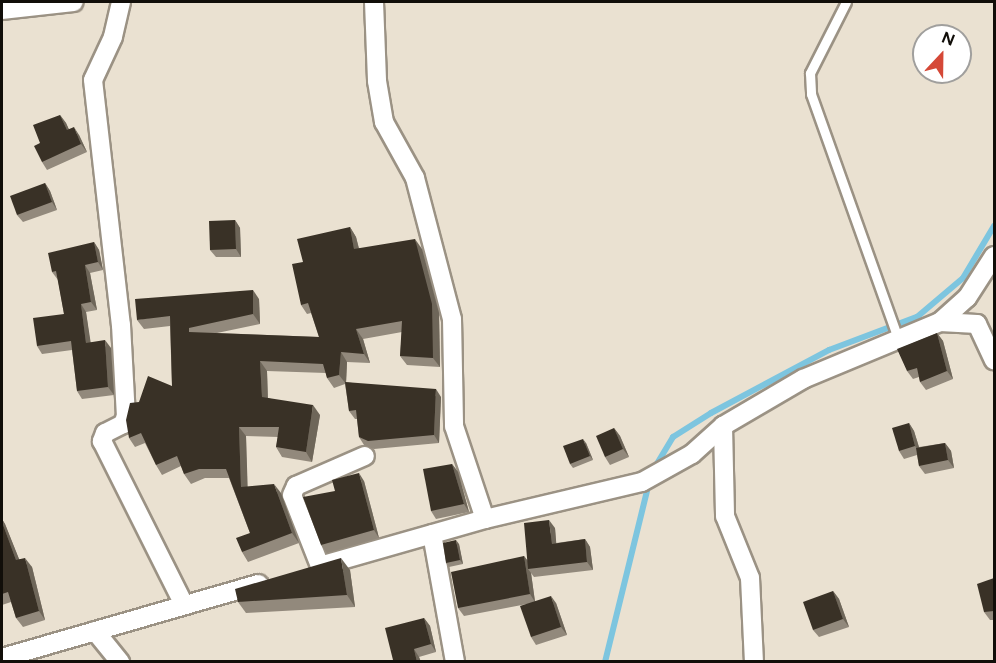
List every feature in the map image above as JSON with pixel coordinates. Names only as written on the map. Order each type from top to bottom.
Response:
[{"type":"street","points":[[2,10],[74,2]]},
{"type":"street","points":[[121,2],[113,36],[93,80],[121,325],[126,416],[123,424],[105,433],[102,441],[184,605]]},
{"type":"street","points":[[374,2],[377,81],[384,122],[415,178],[452,319],[454,426],[484,519]]},
{"type":"street","points":[[940,322],[967,298],[994,256]]},
{"type":"street","points":[[297,573],[484,519],[642,482],[692,454],[723,426],[803,379],[896,334],[940,322],[977,324],[994,360]]},
{"type":"street","points":[[723,426],[724,516],[750,578],[754,662]]},
{"type":"street","points":[[320,566],[292,495],[296,486],[365,456]]},
{"type":"street","points":[[432,534],[455,662]]},
{"type":"street","points":[[2,657],[274,579]]},
{"type":"street","points":[[95,631],[120,662]]},
{"type":"lane","points":[[846,2],[810,73],[811,94],[888,317],[896,334]]},
{"type":"building","points":[[60,115],[67,130],[74,127],[81,144],[42,162],[34,146],[40,143],[33,125]]},
{"type":"building","points":[[45,183],[52,202],[17,215],[10,196]]},
{"type":"building","points":[[235,220],[236,249],[210,250],[209,221]]},
{"type":"building","points":[[350,227],[354,249],[415,239],[432,304],[433,358],[400,356],[402,321],[356,329],[364,354],[341,352],[339,375],[327,378],[323,364],[260,361],[262,397],[313,405],[306,452],[276,447],[279,427],[239,427],[241,487],[274,484],[292,533],[242,552],[236,538],[250,533],[226,469],[199,469],[184,474],[177,456],[156,465],[141,433],[129,438],[126,420],[130,403],[139,402],[148,376],[172,386],[170,316],[137,320],[135,299],[253,290],[253,314],[189,328],[189,332],[319,337],[308,303],[301,305],[292,264],[303,262],[297,239]]},
{"type":"building","points":[[94,242],[98,262],[85,265],[91,302],[81,304],[86,343],[105,340],[108,387],[77,391],[71,341],[37,346],[33,318],[64,314],[56,271],[52,272],[48,253]]},
{"type":"building","points":[[937,333],[947,371],[920,382],[917,368],[907,371],[897,349]]},
{"type":"building","points":[[345,382],[436,389],[434,435],[368,441],[359,437],[356,410],[349,411]]},
{"type":"building","points":[[909,423],[915,446],[899,451],[892,428]]},
{"type":"building","points":[[614,428],[623,449],[605,457],[596,436]]},
{"type":"building","points":[[583,439],[590,456],[570,464],[563,446]]},
{"type":"building","points":[[945,443],[948,460],[919,466],[916,448]]},
{"type":"building","points":[[452,464],[464,504],[431,511],[423,469]]},
{"type":"building","points":[[359,473],[374,530],[321,545],[303,497],[335,491],[332,480]]},
{"type":"building","points":[[549,520],[552,544],[585,539],[587,562],[528,569],[524,523]]},
{"type":"building","points":[[2,522],[16,560],[25,558],[39,611],[16,618],[8,592],[2,594]]},
{"type":"building","points":[[456,540],[460,560],[446,563],[443,543]]},
{"type":"building","points":[[524,556],[530,594],[458,608],[451,572]]},
{"type":"building","points":[[341,558],[347,595],[238,602],[235,589]]},
{"type":"building","points":[[994,578],[994,611],[984,612],[977,584]]},
{"type":"building","points":[[833,591],[843,619],[813,630],[803,602]]},
{"type":"building","points":[[551,596],[561,627],[531,637],[520,606]]},
{"type":"building","points":[[424,618],[431,644],[414,649],[417,662],[388,662],[393,660],[385,628]]},
{"type":"waterway","points":[[655,467],[673,437],[711,413],[829,350],[917,317],[963,278],[994,226]]},
{"type":"waterway","points":[[605,662],[647,491]]}]
